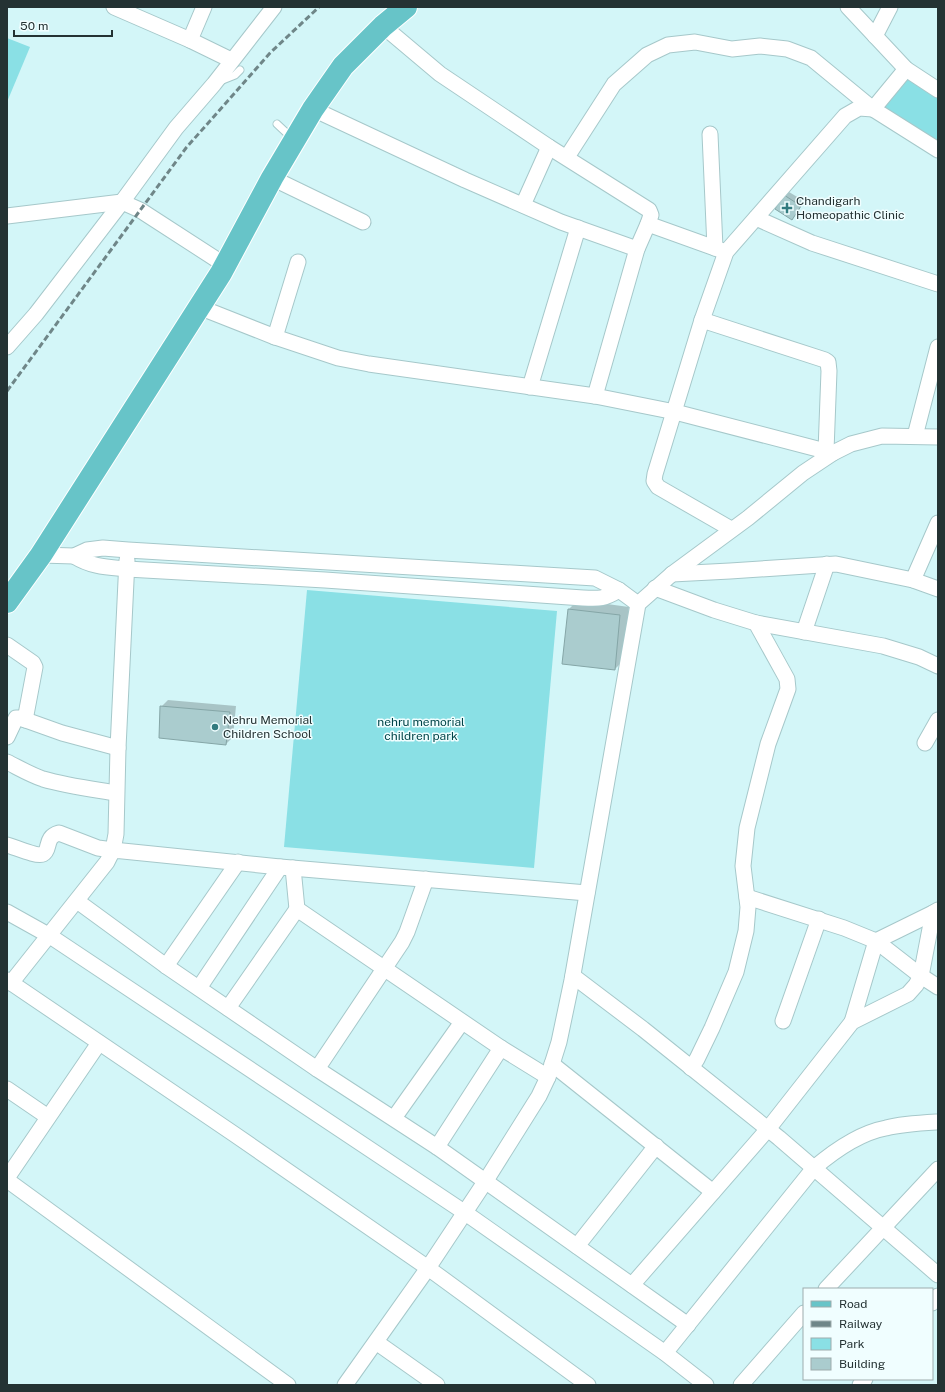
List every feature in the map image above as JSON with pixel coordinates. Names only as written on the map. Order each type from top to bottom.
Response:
[{"type":"main road","points":[[7,602],[40,555],[199,307],[225,265],[272,178],[313,109],[343,66],[383,26],[406,7]]},
{"type":"street","points":[[190,40],[204,7]]},
{"type":"street","points":[[7,347],[36,314],[122,202],[176,128],[214,84],[235,65],[274,7]]},
{"type":"street","points":[[848,7],[906,69],[938,90]]},
{"type":"street","points":[[875,36],[890,7]]},
{"type":"street","points":[[122,9],[190,40],[235,65]]},
{"type":"street","points":[[383,26],[440,74],[649,210],[651,215],[637,249],[595,396]]},
{"type":"street","points":[[566,157],[614,84],[646,55],[668,44],[695,42],[732,49],[760,46],[787,49],[811,58],[873,109],[938,150]]},
{"type":"street","points":[[873,109],[906,69]]},
{"type":"street","points":[[720,250],[756,218],[845,116],[859,108],[873,109]]},
{"type":"street","points":[[313,109],[523,205],[578,228],[637,249]]},
{"type":"street","points":[[710,134],[720,250],[702,320],[654,481],[658,487],[732,530]]},
{"type":"street","points":[[523,205],[549,146]]},
{"type":"street","points":[[272,178],[363,222]]},
{"type":"street","points":[[7,216],[122,202],[140,210],[225,265]]},
{"type":"street","points":[[756,218],[812,243],[938,284]]},
{"type":"street","points":[[648,224],[720,250]]},
{"type":"street","points":[[530,387],[578,228]]},
{"type":"street","points":[[275,337],[298,262]]},
{"type":"street","points":[[199,307],[275,337],[338,358],[369,364],[595,396],[675,412],[830,452]]},
{"type":"street","points":[[702,320],[828,362],[830,452]]},
{"type":"street","points":[[915,436],[938,347]]},
{"type":"street","points":[[345,1385],[428,1268],[485,1182],[539,1096],[550,1071],[559,1042],[573,976],[638,604],[672,574],[732,530],[830,452],[851,444],[882,436],[938,438]]},
{"type":"street","points":[[914,580],[938,523]]},
{"type":"street","points":[[40,555],[74,556],[87,550],[103,548],[594,578],[619,590],[638,604]]},
{"type":"street","points":[[128,550],[116,792],[116,834],[113,850],[107,862],[50,936],[9,982],[234,1134],[428,1268],[588,1385]]},
{"type":"street","points":[[74,556],[86,564],[127,569],[324,580],[597,599],[606,598],[619,590]]},
{"type":"street","points":[[324,580],[326,562]]},
{"type":"street","points":[[804,632],[827,564]]},
{"type":"street","points":[[672,574],[836,564],[914,580],[938,589]]},
{"type":"street","points":[[655,588],[714,610],[756,622],[883,646],[919,657],[938,666]]},
{"type":"street","points":[[691,1068],[712,1028],[736,972],[746,931],[747,897],[743,866],[747,828],[768,744],[788,689],[787,679],[756,622]]},
{"type":"street","points":[[7,645],[32,663],[35,667],[25,720]]},
{"type":"street","points":[[7,737],[16,718],[62,733],[118,748]]},
{"type":"street","points":[[925,743],[938,720]]},
{"type":"street","points":[[7,762],[42,778],[61,783],[116,792]]},
{"type":"street","points":[[7,845],[37,854],[42,854],[46,852],[49,840],[54,834],[60,833],[98,848],[113,850],[286,867],[587,893]]},
{"type":"street","points":[[166,966],[238,862]]},
{"type":"street","points":[[286,867],[297,909],[501,1048],[550,1071],[656,1146],[713,1192]]},
{"type":"street","points":[[199,988],[286,867]]},
{"type":"street","points":[[317,1069],[402,942],[426,878]]},
{"type":"street","points":[[747,897],[818,919],[876,941],[921,976],[938,987]]},
{"type":"street","points":[[77,901],[166,966],[317,1069],[437,1147],[688,1325]]},
{"type":"street","points":[[228,1008],[297,909]]},
{"type":"street","points":[[7,912],[50,936],[464,1212],[665,1353],[706,1385]]},
{"type":"street","points":[[632,1285],[768,1129],[852,1022],[876,941],[936,912]]},
{"type":"street","points":[[852,1022],[908,994],[916,985],[921,976],[936,912]]},
{"type":"street","points":[[783,1021],[818,919]]},
{"type":"street","points":[[573,976],[643,1029],[768,1129],[938,1275]]},
{"type":"street","points":[[394,1118],[462,1022]]},
{"type":"street","points":[[99,1042],[7,1179],[288,1385]]},
{"type":"street","points":[[437,1147],[501,1048]]},
{"type":"street","points":[[7,1089],[48,1117]]},
{"type":"street","points":[[665,1353],[814,1168],[829,1155],[865,1135],[885,1128],[938,1122]]},
{"type":"street","points":[[578,1246],[656,1146]]},
{"type":"street","points":[[827,1288],[938,1169]]},
{"type":"street","points":[[741,1385],[803,1314]]},
{"type":"street","points":[[376,1342],[437,1385]]},
{"type":"lane","points":[[277,124],[294,140]]},
{"type":"green space","points":[[7,38],[30,47],[7,102]]},
{"type":"green space","points":[[905,73],[938,95],[938,147],[881,106]]},
{"type":"green space","name":"nehru memorial children park","points":[[307,590],[557,611],[534,868],[284,847]]},
{"type":"building","points":[[784,195],[801,206],[792,220],[775,209]]},
{"type":"building","points":[[568,609],[620,615],[615,670],[562,664]]},
{"type":"building","points":[[160,706],[230,712],[226,745],[159,738]]},
{"type":"railway","points":[[7,391],[186,148],[270,53],[319,7]]},
{"type":"place","name":"Chandigarh Homeopathic Clinic","points":[[787,208]]},
{"type":"place","name":"Nehru Memorial Children School","points":[[215,727]]}]
